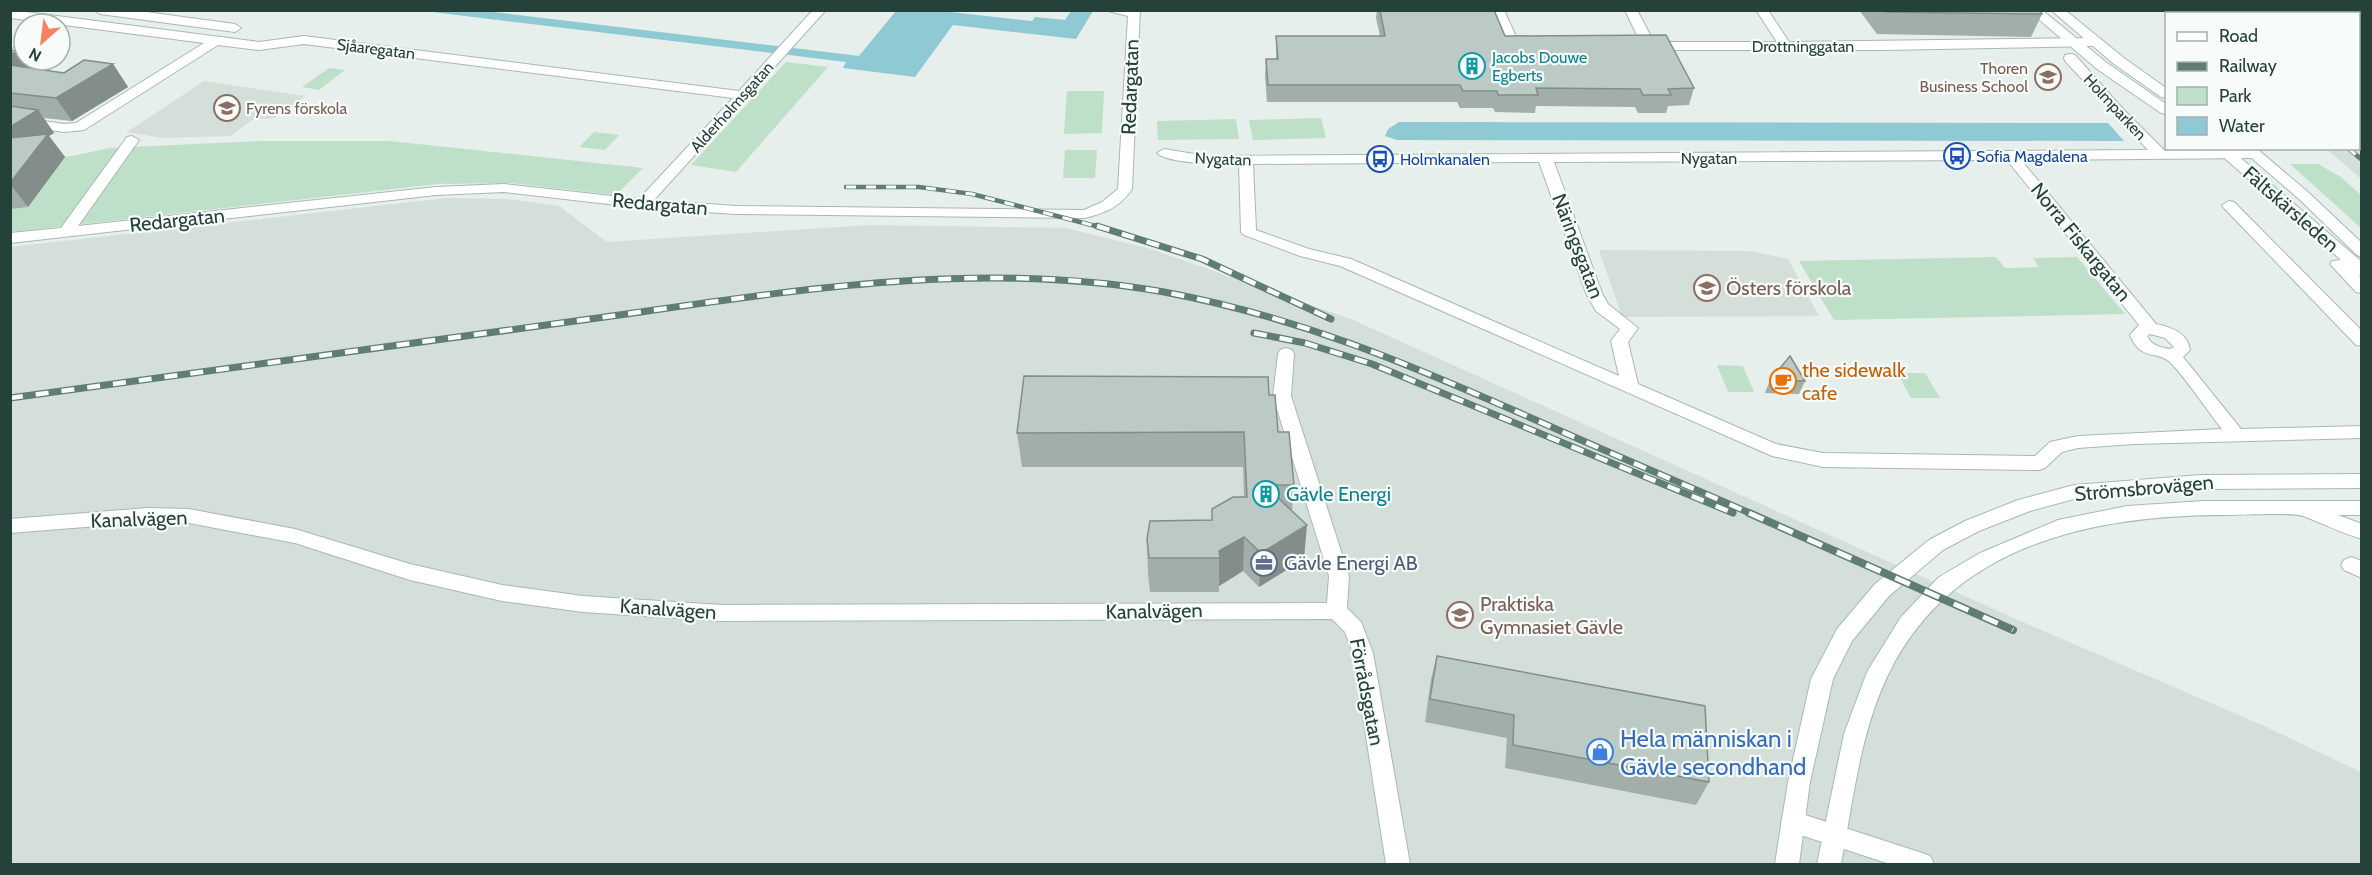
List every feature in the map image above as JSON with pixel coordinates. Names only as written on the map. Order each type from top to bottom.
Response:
[{"type":"street","points":[[72,21],[90,10]]},
{"type":"street","points":[[100,10],[235,28]]},
{"type":"street","name":"Alderholmsgatan","points":[[643,204],[820,10]]},
{"type":"street","points":[[1110,10],[1133,12]]},
{"type":"street","points":[[1498,10],[1513,45],[1536,45]]},
{"type":"street","points":[[1631,10],[1650,46]]},
{"type":"street","points":[[1762,10],[1785,45]]},
{"type":"street","points":[[2034,10],[2073,43],[2165,109]]},
{"type":"street","points":[[2056,10],[2094,42],[2165,93]]},
{"type":"street","name":"Redargatan","points":[[10,238],[435,191],[504,188],[643,204],[736,210],[1085,214],[1106,208],[1120,197],[1127,178],[1127,112],[1133,12]]},
{"type":"street","name":"Sjåaregatan","points":[[72,26],[260,46],[304,40],[315,41],[742,95]]},
{"type":"street","points":[[10,120],[64,128],[79,127],[217,40]]},
{"type":"street","name":"Drottninggatan","points":[[1631,45],[2094,42]]},
{"type":"street","name":"Holmparken","points":[[2070,58],[2118,112],[2161,155]]},
{"type":"street","points":[[66,232],[132,140]]},
{"type":"street","name":"Nygatan","points":[[1164,153],[1206,160],[1246,160],[2161,155],[2251,151]]},
{"type":"street","name":"Fältskärsleden","points":[[2251,151],[2304,196],[2361,252]]},
{"type":"street","name":"Fältskärsleden","points":[[2224,152],[2327,239],[2361,271]]},
{"type":"street","name":"Norra Fiskargatan","points":[[2011,156],[2151,329],[2167,332],[2180,341],[2182,350],[2173,355],[2236,435]]},
{"type":"street","name":"Näringsgatan","points":[[1545,158],[1594,293],[1602,307],[1629,328],[1619,341],[1630,388]]},
{"type":"street","points":[[1246,160],[1249,232],[1305,253],[1345,262],[1772,450],[1823,460],[2038,463],[2056,447],[2078,442],[2361,432]]},
{"type":"street","points":[[2269,191],[2361,288]]},
{"type":"street","points":[[2304,196],[2361,240]]},
{"type":"street","points":[[2229,205],[2361,341]]},
{"type":"street","points":[[1286,354],[1282,396],[1339,576],[1337,611]]},
{"type":"street","name":"Strömsbrovägen","points":[[1787,864],[1799,782],[1822,679],[1844,635],[1882,590],[1936,545],[1972,526],[2025,506],[2074,492],[2201,482],[2358,484]]},
{"type":"street","name":"Strömsbrovägen","points":[[1829,864],[1855,734],[1878,672],[1908,623],[1946,583],[1988,558],[2058,527],[2127,513],[2204,507],[2361,508]]},
{"type":"street","points":[[2297,508],[2361,532]]},
{"type":"street","name":"Kanalvägen","points":[[10,526],[148,515],[189,516],[295,536],[410,572],[502,593],[583,604],[641,608],[746,613],[1337,611]]},
{"type":"street","name":"Förrådsgatan","points":[[1337,611],[1354,628],[1363,653],[1398,864]]},
{"type":"street","points":[[1793,822],[1922,864]]},
{"type":"shaded area","name":"Fyrens förskola","points":[[204,81],[305,96],[275,118],[252,120],[230,136],[163,138],[127,132]]},
{"type":"shaded area","points":[[2360,114],[2362,116],[2361,179],[2328,150],[2360,150]]},
{"type":"shaded area","points":[[447,198],[508,199],[559,206],[607,242],[870,225],[1066,228],[1151,249],[1351,319],[2016,619],[2262,725],[2361,772],[2361,864],[11,864],[10,247]]},
{"type":"shaded area","name":"Östers förskola","points":[[1599,250],[1751,251],[1788,259],[1819,316],[1622,317]]},
{"type":"green space","points":[[786,62],[828,67],[736,172],[691,165]]},
{"type":"green space","points":[[329,68],[345,70],[319,90],[302,87]]},
{"type":"green space","points":[[1067,91],[1104,91],[1102,133],[1064,134]]},
{"type":"green space","points":[[1321,118],[1326,138],[1253,140],[1249,120]]},
{"type":"green space","points":[[1236,119],[1239,139],[1158,140],[1157,121]]},
{"type":"green space","points":[[594,132],[619,135],[605,150],[579,147]]},
{"type":"green space","points":[[259,141],[390,141],[643,168],[616,195],[510,183],[438,184],[11,232],[11,162],[72,156],[110,148]]},
{"type":"green space","points":[[1065,150],[1097,150],[1095,178],[1063,178]]},
{"type":"green space","points":[[2290,164],[2318,164],[2341,177],[2361,195],[2361,228]]},
{"type":"green space","points":[[1996,257],[2005,268],[2039,267],[2033,258],[2077,257],[2125,314],[1834,320],[1799,261]]},
{"type":"green space","points":[[1717,365],[1743,366],[1754,392],[1728,392]]},
{"type":"green space","points":[[1897,373],[1925,373],[1940,398],[1911,398]]},
{"type":"water","points":[[424,11],[486,11],[859,56],[896,11],[941,11],[1032,21],[1035,17],[1065,20],[1071,11],[1093,11],[1076,39],[953,25],[915,77],[843,68],[846,62]]},
{"type":"water","points":[[1399,122],[2108,123],[2124,141],[1397,140],[1385,136],[1388,129]]},
{"type":"building","name":"Jacobs Douwe Egberts","points":[[1380,10],[1494,10],[1505,36],[1666,35],[1694,88],[1668,89],[1671,95],[1643,95],[1640,89],[1536,88],[1538,95],[1498,95],[1497,91],[1463,91],[1460,85],[1268,85],[1266,59],[1278,59],[1276,36],[1385,36]]},
{"type":"building","points":[[1885,10],[2040,10],[2042,14],[1886,12]]},
{"type":"building","points":[[2247,10],[2275,10],[2277,12],[2248,12]]},
{"type":"building","points":[[84,60],[113,64],[56,98],[10,93],[10,65],[12,65],[12,72],[64,73],[72,72],[72,68]]},
{"type":"building","points":[[10,106],[38,110],[10,127]]},
{"type":"building","points":[[48,134],[10,183],[10,138]]},
{"type":"building","points":[[1790,356],[1805,381],[1770,380]]},
{"type":"building","points":[[1024,376],[1268,377],[1269,395],[1275,395],[1278,432],[1289,432],[1294,485],[1264,485],[1307,525],[1261,553],[1244,537],[1219,551],[1220,558],[1149,558],[1147,539],[1150,521],[1212,520],[1212,509],[1233,497],[1247,497],[1244,432],[1017,433]]},
{"type":"building","points":[[1437,656],[1705,706],[1709,782],[1513,745],[1514,715],[1430,699]]},
{"type":"railway","points":[[2350,150],[2362,160]]},
{"type":"railway","points":[[846,187],[919,187],[972,194],[1103,228]]},
{"type":"railway","points":[[1097,226],[1202,259],[1331,319]]},
{"type":"railway","points":[[10,398],[805,290],[949,279],[1021,278],[1093,282],[1164,292],[1213,302],[1306,328],[1439,378],[1752,514]]},
{"type":"railway","points":[[1254,333],[1305,343],[1372,364],[1733,513]]},
{"type":"railway","points":[[1749,513],[2013,630]]},
{"type":"place","name":"Jacobs Douwe Egberts","points":[[1472,66]]},
{"type":"place","name":"Thoren Business School","points":[[2048,77]]},
{"type":"place","name":"Fyrens förskola","points":[[227,108]]},
{"type":"place","name":"Sofia Magdalena","points":[[1957,156]]},
{"type":"place","name":"Holmkanalen","points":[[1380,159]]},
{"type":"place","name":"Östers förskola","points":[[1707,288]]},
{"type":"place","name":"the sidewalk cafe","points":[[1783,381]]},
{"type":"place","name":"Gävle Energi","points":[[1266,494]]},
{"type":"place","name":"Gävle Energi AB","points":[[1264,563]]},
{"type":"place","name":"Praktiska Gymnasiet Gävle","points":[[1460,615]]},
{"type":"place","name":"Hela människan i Gävle secondhand","points":[[1600,752]]}]
